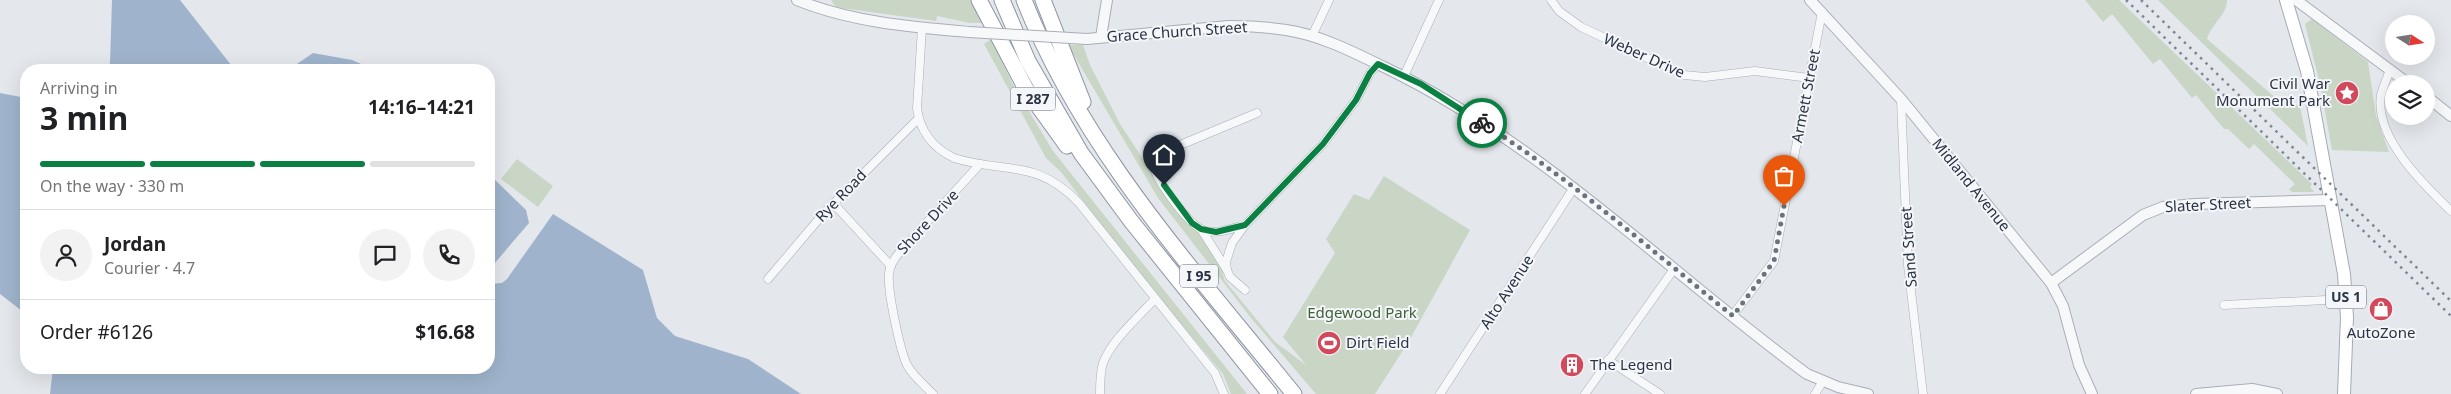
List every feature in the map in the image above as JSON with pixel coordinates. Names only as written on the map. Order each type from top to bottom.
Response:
[{"type":"highway","name":"I 287","points":[[979,0],[1037,106],[1071,151],[1104,187]]},
{"type":"highway","name":"I 95","points":[[1002,0],[1028,61],[1042,87],[1104,187],[1270,394]]},
{"type":"highway","name":"I 95","points":[[1024,0],[1056,70],[1106,156],[1145,209],[1294,394]]},
{"type":"highway","name":"I 287","points":[[1043,0],[1106,156]]},
{"type":"main road","name":"US 1","points":[[2286,0],[2306,71],[2346,300],[2344,394]]},
{"type":"street","name":"Grace Church Street","points":[[797,0],[843,14],[922,28],[969,32],[1087,39],[1229,26],[1286,30],[1312,36],[1404,76],[1442,97],[1504,137],[1573,189],[1807,374],[1823,381],[1868,394]]},
{"type":"street","points":[[1101,38],[1107,0]]},
{"type":"street","points":[[1312,36],[1329,0]]},
{"type":"street","points":[[1404,76],[1439,0]]},
{"type":"street","name":"Weber Drive","points":[[1551,0],[1559,11],[1581,27],[1684,75],[1705,77],[1755,71],[1809,78]]},
{"type":"street","name":"Midland Avenue","points":[[1810,0],[1902,99],[2051,283],[2063,306],[2080,365],[2092,394]]},
{"type":"street","points":[[2296,0],[2397,75]]},
{"type":"street","name":"Armett Street","points":[[1733,316],[1774,261],[1822,12]]},
{"type":"street","points":[[922,28],[918,88],[919,118],[928,138],[944,153],[964,162],[1030,171],[1047,178],[1065,190],[1078,203],[1215,373],[1224,394]]},
{"type":"street","points":[[1227,270],[1226,262],[1232,244],[1245,225],[1323,144],[1356,100],[1370,73],[1378,64]]},
{"type":"street","points":[[2390,70],[2381,95],[2381,104],[2392,142],[2408,168],[2451,211]]},
{"type":"street","name":"Sand Street","points":[[1902,99],[1908,265],[1923,394]]},
{"type":"street","points":[[2435,103],[2451,116]]},
{"type":"street","points":[[1245,225],[1216,232],[1201,229],[1192,223],[1156,173],[1155,162],[1173,148],[1257,113]]},
{"type":"street","name":"Rye Road","points":[[768,279],[834,203],[919,118]]},
{"type":"street","name":"Shore Drive","points":[[933,394],[913,374],[904,356],[890,289],[891,266],[899,253],[980,164]]},
{"type":"street","name":"Alto Avenue","points":[[1440,394],[1573,189]]},
{"type":"street","name":"Slater Street","points":[[2051,283],[2143,215],[2164,207],[2196,204],[2330,200]]},
{"type":"street","points":[[834,203],[891,266]]},
{"type":"street","points":[[1201,229],[1230,276],[1245,290]]},
{"type":"street","points":[[1585,394],[1674,269]]},
{"type":"street","points":[[1100,394],[1101,371],[1104,360],[1128,327],[1155,299]]},
{"type":"street","points":[[2224,305],[2346,300]]},
{"type":"street","points":[[1608,360],[1660,394]]},
{"type":"street","points":[[1815,394],[1823,381]]},
{"type":"street","points":[[2196,394],[2252,389],[2277,394]]},
{"type":"green space","points":[[831,0],[972,0],[982,23],[970,23],[937,16],[936,21],[841,8],[835,6]]},
{"type":"green space","points":[[2085,0],[2119,0],[2312,184],[2310,187],[2314,192],[2292,192],[2289,189],[2295,184],[2254,144],[2249,149],[2228,129],[2224,129],[2196,95],[2192,98],[2160,59],[2153,64],[2112,14],[2103,22]]},
{"type":"green space","points":[[2158,0],[2227,0],[2225,10],[2212,28],[2207,39],[2277,99],[2300,106],[2308,146]]},
{"type":"green space","name":"Civil War Monument Park","points":[[2312,19],[2368,62],[2376,116],[2389,152],[2332,150],[2320,84],[2305,24]]},
{"type":"green space","points":[[992,40],[1013,85],[1053,151],[1247,394],[1231,394],[1223,374],[1122,253],[1062,173],[1046,158],[984,44]]},
{"type":"green space","name":"Edgewood Park","points":[[1068,45],[1083,45],[1090,65],[1120,124],[1151,171],[1211,249],[1220,264],[1225,281],[1275,342],[1306,365],[1283,337],[1335,253],[1326,239],[1354,194],[1369,200],[1384,176],[1470,230],[1409,341],[1375,394],[1316,394],[1251,318],[1158,198]]},
{"type":"green space","points":[[517,159],[553,186],[538,207],[501,179]]},
{"type":"water","points":[[112,0],[180,0],[230,64],[109,64]]},
{"type":"water","points":[[313,53],[352,60],[361,64],[297,64]]},
{"type":"water","points":[[0,93],[20,97],[20,309],[0,294]]},
{"type":"water","points":[[495,180],[526,210],[529,223],[495,263]]},
{"type":"water","points":[[553,214],[643,270],[657,318],[675,336],[748,359],[801,394],[50,394],[52,374],[495,374],[495,284],[502,283],[507,279]]},
{"type":"railway","points":[[2126,0],[2451,316]]},
{"type":"railway","points":[[2141,0],[2451,301]]},
{"type":"way so far","points":[[1482,123],[1524,151],[1598,207],[1733,316],[1774,261],[1784,206]]},
{"type":"place","name":"Civil War Monument Park","points":[[2347,93]]},
{"type":"place","name":"AutoZone","points":[[2381,309]]},
{"type":"place","name":"Dirt Field","points":[[1329,343]]},
{"type":"place","name":"The Legend","points":[[1572,365]]},
{"type":"route","points":[[1164,185],[1192,223],[1206,232],[1216,232],[1245,225],[1323,144],[1356,100],[1370,73],[1378,64],[1421,84],[1482,123]]}]
